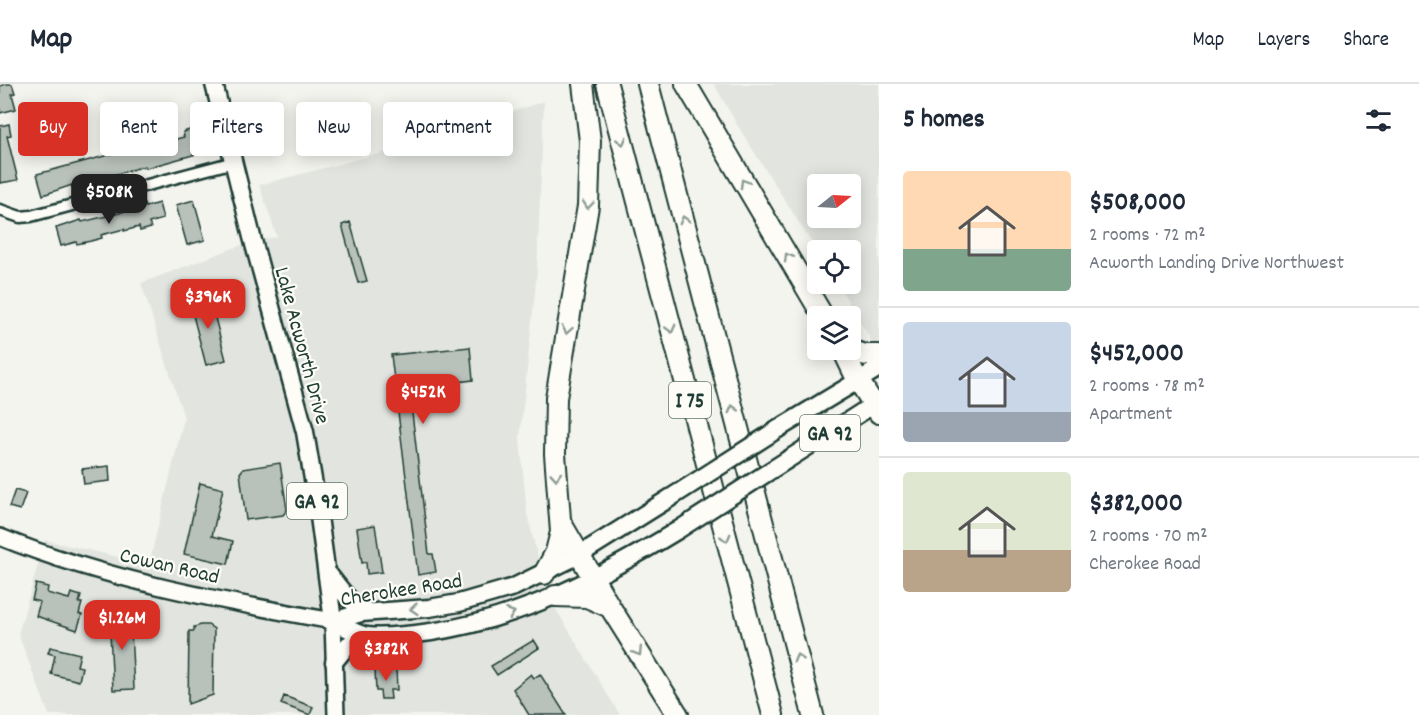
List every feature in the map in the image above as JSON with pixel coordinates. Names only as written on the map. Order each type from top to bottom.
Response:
[{"type":"highway","points":[[544,574],[556,552],[561,523],[555,454],[556,398],[583,247],[590,185],[590,141],[583,84]]},
{"type":"highway","name":"I 75","points":[[607,84],[773,715]]},
{"type":"highway","name":"I 75","points":[[648,84],[813,715]]},
{"type":"highway","points":[[686,84],[817,306]]},
{"type":"highway","points":[[861,354],[879,355]]},
{"type":"highway","points":[[848,360],[858,380],[877,406]]},
{"type":"highway","points":[[561,523],[610,608],[678,715]]},
{"type":"highway","points":[[555,596],[587,597],[610,608]]},
{"type":"main road","name":"Lake Acworth Drive","points":[[214,84],[305,432],[333,621]]},
{"type":"main road","name":"Cherokee Road","points":[[333,621],[361,613],[429,608],[459,603],[514,587],[544,574],[579,555],[879,368]]},
{"type":"main road","name":"Cherokee Road","points":[[333,621],[364,636],[417,634],[465,626],[508,615],[594,578],[638,555],[877,406]]},
{"type":"main road","name":"Cowan Road","points":[[0,537],[62,560],[163,587],[333,621]]},
{"type":"main road","points":[[326,570],[345,595],[357,606],[369,612]]},
{"type":"main road","points":[[333,621],[336,715]]},
{"type":"main road","points":[[334,662],[348,645],[364,636]]},
{"type":"street","points":[[0,210],[20,217],[31,216],[234,162]]},
{"type":"shaded area","points":[[714,84],[879,84],[879,354],[861,323],[861,306],[851,306],[844,294],[861,294],[861,240],[810,240]]},
{"type":"shaded area","points":[[544,101],[537,272],[520,438],[527,514],[548,596],[620,715],[49,715],[18,634],[45,540],[149,564],[184,418],[141,283],[252,241],[277,237],[259,185],[383,153],[383,156],[513,156],[513,111]]},
{"type":"building","points":[[12,84],[16,109],[0,113],[0,86]]},
{"type":"building","points":[[9,124],[11,135],[7,136],[18,180],[0,183],[0,126]]},
{"type":"building","points":[[190,130],[190,156],[72,187],[72,185],[43,195],[37,174],[105,156],[178,156],[178,139],[184,137],[183,132]]},
{"type":"building","points":[[194,200],[205,240],[187,245],[176,205]]},
{"type":"building","points":[[159,203],[163,219],[149,223],[151,228],[140,231],[139,227],[124,231],[124,229],[101,235],[102,238],[91,241],[61,246],[56,228],[81,220],[82,222],[119,213],[144,204],[145,207]]},
{"type":"building","points":[[350,222],[367,281],[358,283],[342,225]]},
{"type":"building","points":[[209,295],[226,360],[206,365],[189,300]]},
{"type":"building","points":[[470,347],[473,380],[409,388],[429,554],[433,554],[436,572],[418,575],[391,355]]},
{"type":"building","points":[[280,463],[287,510],[283,515],[246,520],[240,473],[243,469]]},
{"type":"building","points":[[109,466],[110,481],[84,484],[82,469]]},
{"type":"building","points":[[200,483],[223,489],[212,536],[233,541],[228,564],[184,554]]},
{"type":"building","points":[[15,490],[26,493],[20,510],[9,507]]},
{"type":"building","points":[[375,525],[382,572],[367,574],[366,562],[362,563],[357,528]]},
{"type":"building","points":[[36,584],[48,587],[47,593],[69,599],[71,593],[81,596],[79,614],[82,615],[77,630],[36,616],[40,602],[32,600]]},
{"type":"building","points":[[130,612],[134,689],[113,690],[109,613]]},
{"type":"building","points":[[208,625],[214,629],[213,695],[188,704],[189,631],[194,631],[194,627]]},
{"type":"building","points":[[534,640],[539,648],[497,675],[491,666]]},
{"type":"building","points":[[50,647],[80,654],[77,666],[82,667],[79,681],[51,674],[55,655],[48,653]]},
{"type":"building","points":[[396,668],[397,690],[390,690],[391,699],[381,699],[380,691],[376,691],[375,669]]},
{"type":"building","points":[[531,674],[534,678],[540,674],[566,715],[529,715],[513,689]]},
{"type":"building","points":[[284,696],[313,707],[310,715],[281,704]]}]
